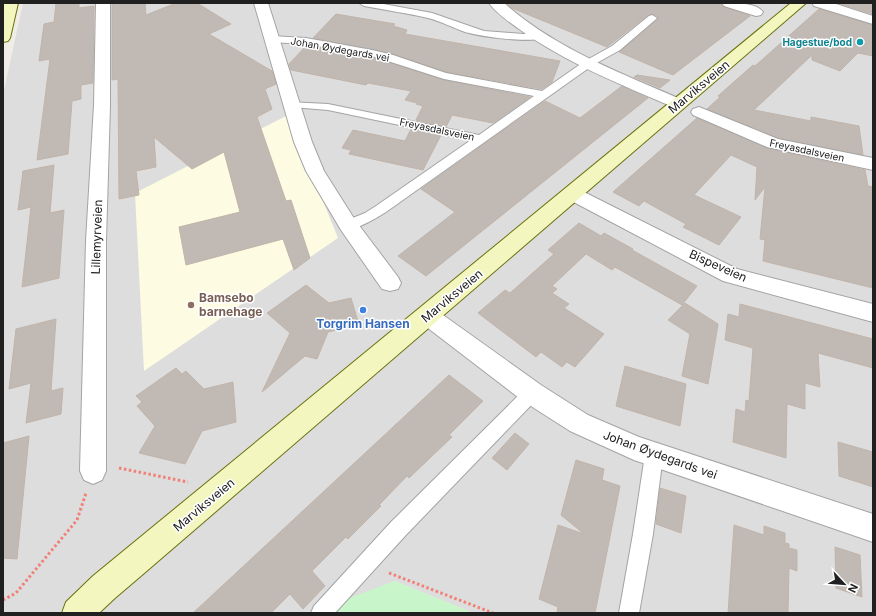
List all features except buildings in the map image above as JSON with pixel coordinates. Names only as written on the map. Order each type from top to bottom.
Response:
[{"type":"main road","points":[[3,38],[11,3]]},
{"type":"main road","name":"Marviksveien","points":[[77,613],[104,587],[799,3]]},
{"type":"main road","name":"Marviksveien","points":[[59,613],[104,587]]},
{"type":"street","name":"Lillemyrveien","points":[[93,471],[96,241],[102,105],[103,3]]},
{"type":"street","name":"Johan Øydegards vei","points":[[261,3],[303,142],[316,171],[348,225],[390,284]]},
{"type":"street","points":[[496,3],[515,20],[539,36],[589,64],[679,104]]},
{"type":"street","points":[[729,3],[756,12]]},
{"type":"street","points":[[819,3],[873,20]]},
{"type":"street","name":"Freyasdalsveien","points":[[699,112],[773,143],[873,164]]},
{"type":"street","name":"Bispeveien","points":[[573,194],[730,275],[873,313]]},
{"type":"street","name":"Johan Øydegards vei","points":[[428,316],[532,393],[579,423],[604,436],[654,455],[873,528]]},
{"type":"lane","points":[[364,3],[432,16],[468,30],[484,34],[523,37],[539,36]]},
{"type":"lane","name":"Freyasdalsveien","points":[[292,104],[328,107],[482,139],[589,64],[616,48],[652,18]]},
{"type":"lane","name":"Johan Øydegards vei","points":[[271,39],[306,41],[389,57],[444,76],[545,95]]},
{"type":"lane","points":[[348,225],[370,216],[381,209],[482,139]]},
{"type":"lane","points":[[321,613],[398,529],[532,393]]},
{"type":"lane","points":[[630,613],[644,534],[654,455]]},
{"type":"path","points":[[3,600],[16,593],[77,520],[93,471],[125,468],[190,483]]},
{"type":"path","points":[[366,564],[493,613]]},
{"type":"shaded area","points":[[23,3],[873,3],[873,613],[473,613],[395,581],[329,613],[3,613],[3,95]]},
{"type":"shaded area","name":"Bamsebo barnehage","points":[[288,115],[338,238],[144,371],[135,193]]},
{"type":"green space","points":[[395,581],[473,613],[329,613],[339,602]]},
{"type":"place","name":"Hagestue/bod","points":[[860,42]]},
{"type":"place","name":"Bamsebo barnehage","points":[[191,305]]},
{"type":"place","name":"Torgrim Hansen","points":[[363,310]]}]
